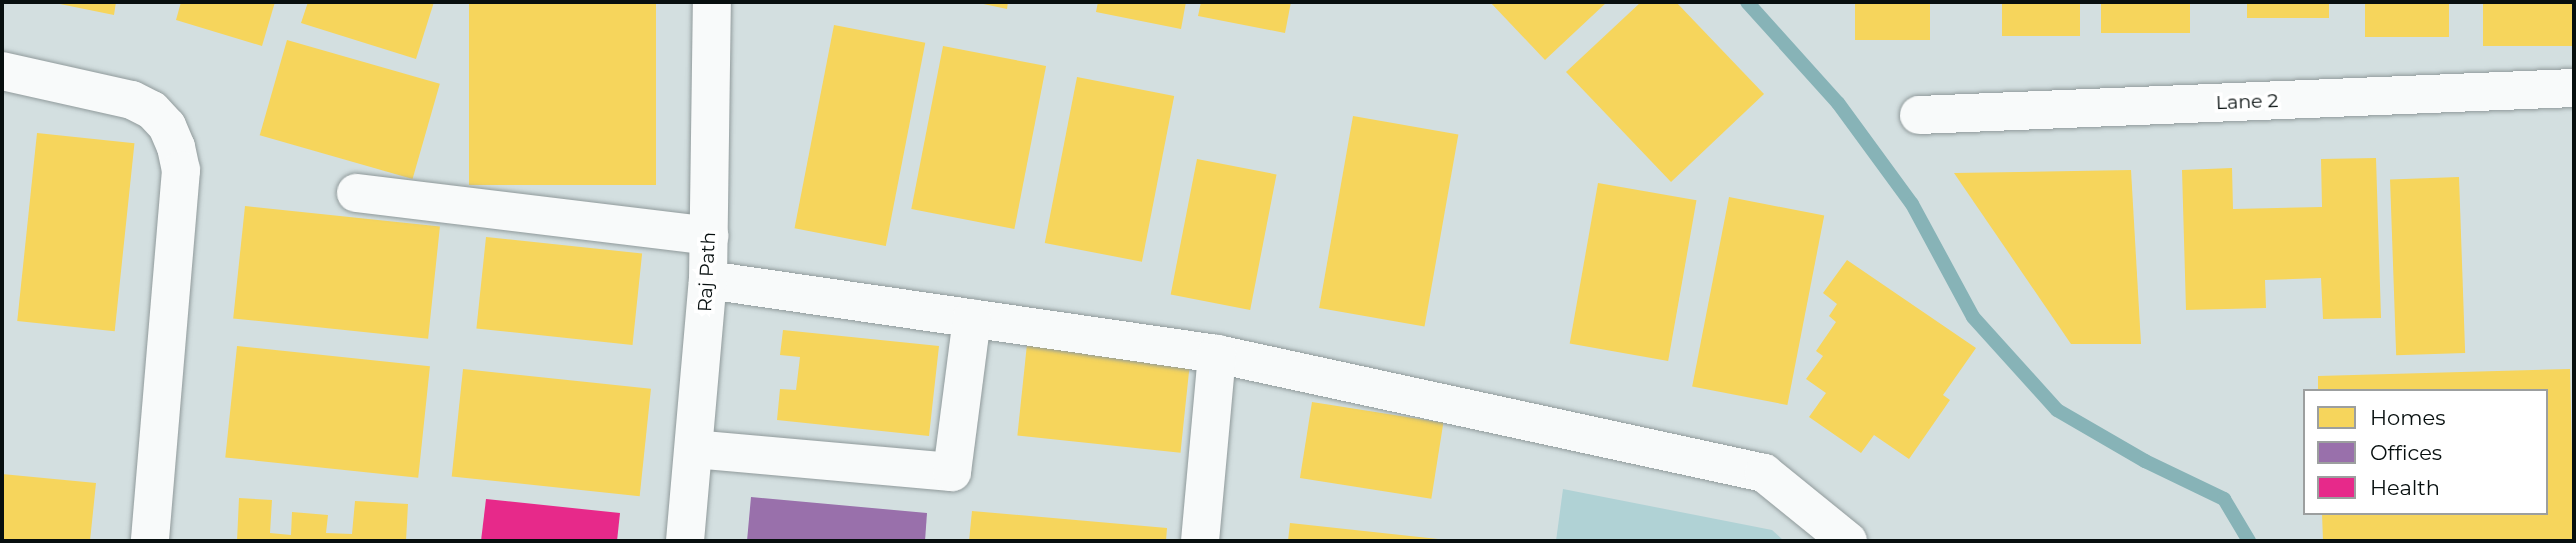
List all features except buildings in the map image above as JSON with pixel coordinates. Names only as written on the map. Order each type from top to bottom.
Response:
[{"type":"street","name":"Raj Path","points":[[685,541],[708,280],[712,2]]},
{"type":"street","points":[[2,71],[132,100],[152,110],[167,126],[176,147],[181,170],[150,541]]},
{"type":"street","name":"Lane 2","points":[[1919,115],[2574,88]]},
{"type":"street","points":[[356,193],[709,236]]},
{"type":"street","points":[[708,280],[1217,354],[1764,473],[1848,541]]},
{"type":"street","points":[[694,449],[952,472],[972,318]]},
{"type":"street","points":[[1200,541],[1217,354]]},
{"type":"shaded area","points":[[1563,489],[1772,530],[1784,541],[1556,541]]},
{"type":"waterway","points":[[1747,2],[1838,103],[1912,204],[1973,317],[2057,410],[2145,461],[2224,499],[2249,541]]}]
